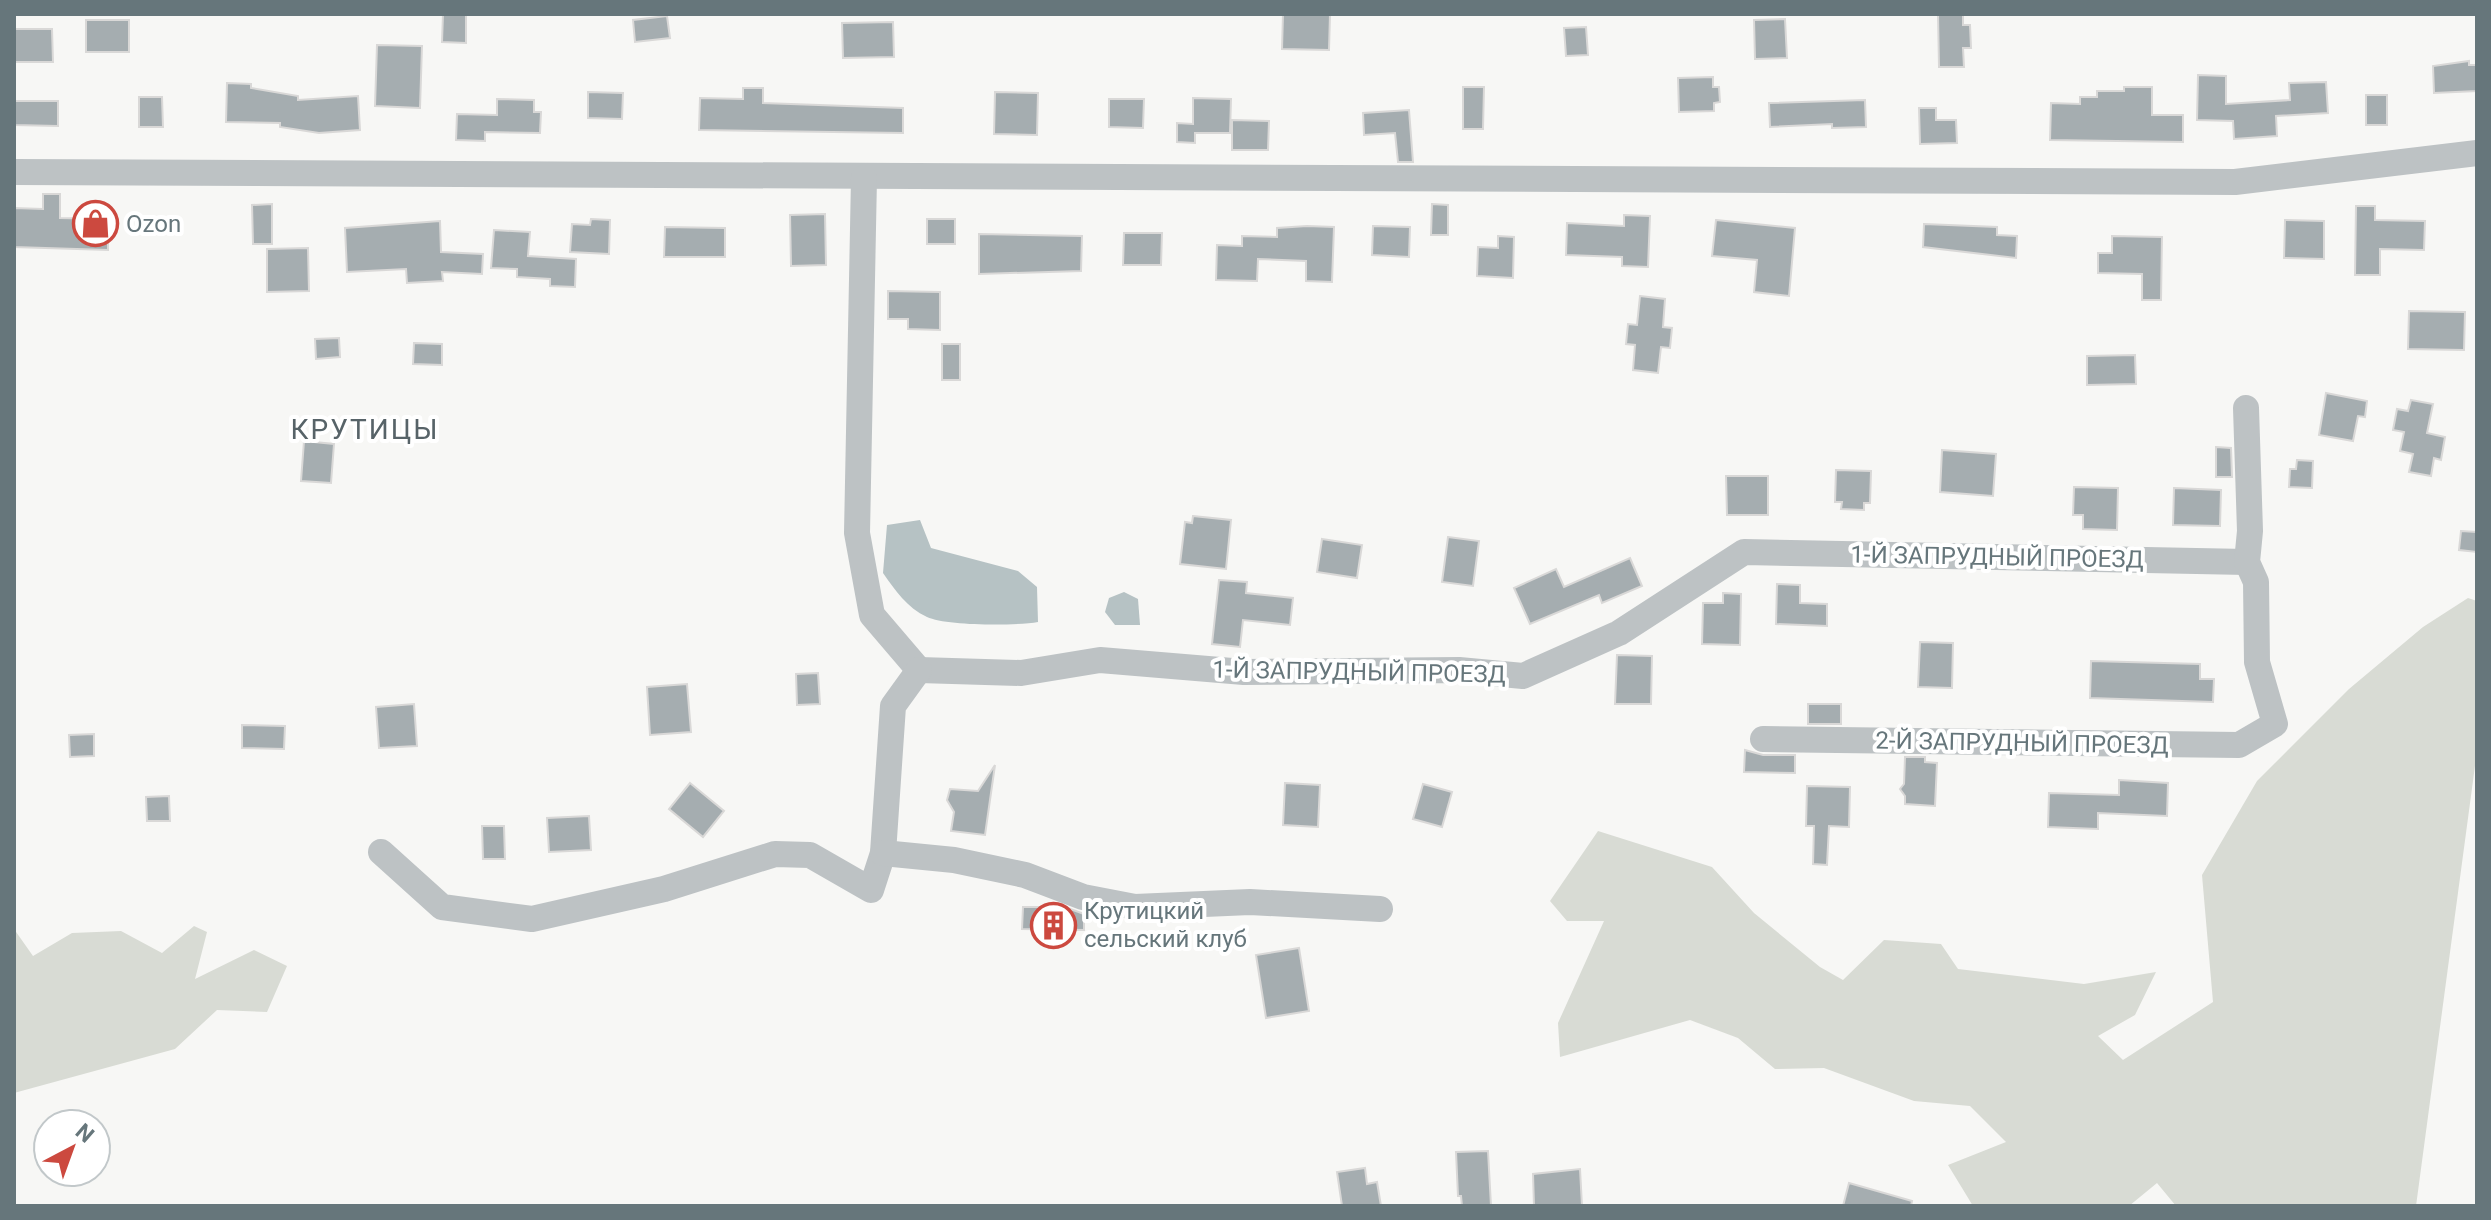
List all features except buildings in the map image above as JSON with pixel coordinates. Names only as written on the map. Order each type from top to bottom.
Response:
[{"type":"street","points":[[14,172],[2235,182],[2477,153]]},
{"type":"street","points":[[381,852],[442,907],[532,919],[664,889],[775,854],[810,855],[871,890],[883,853],[893,706],[919,670],[872,615],[857,533],[864,178]]},
{"type":"street","points":[[2246,408],[2250,531],[2247,562]]},
{"type":"street","name":"1-Й ЗАПРУДНЫЙ ПРОЕЗД","points":[[919,670],[1021,673],[1100,660],[1244,672],[1459,670],[1523,676],[1619,633],[1744,552],[2247,562]]},
{"type":"street","name":"2-Й ЗАПРУДНЫЙ ПРОЕЗД","points":[[1763,739],[2239,745],[2275,724],[2257,662],[2256,582],[2247,562]]},
{"type":"street","points":[[883,853],[954,860],[1025,875],[1083,897],[1135,907],[1250,902],[1380,909]]},
{"type":"shaded area","points":[[920,520],[931,548],[1018,571],[1037,587],[1038,622],[998,625],[949,622],[927,617],[907,604],[883,573],[887,525]]},
{"type":"shaded area","points":[[1124,592],[1138,599],[1140,625],[1115,625],[1105,612],[1109,598]]},
{"type":"shaded area","points":[[2468,598],[2477,601],[2477,751],[2416,1206],[2176,1206],[2157,1183],[2129,1206],[1973,1206],[1948,1165],[2006,1142],[1970,1106],[1914,1101],[1824,1068],[1775,1069],[1738,1038],[1690,1020],[1560,1057],[1558,1023],[1604,921],[1567,921],[1550,901],[1598,831],[1712,867],[1754,913],[1820,967],[1843,980],[1884,940],[1941,944],[1958,969],[2084,984],[2156,972],[2135,1015],[2098,1036],[2123,1060],[2213,1002],[2202,875],[2257,781],[2349,689],[2423,627]]},
{"type":"shaded area","points":[[194,926],[207,932],[195,979],[254,950],[287,966],[267,1012],[217,1010],[175,1049],[14,1093],[14,929],[33,956],[72,933],[121,931],[162,953]]},
{"type":"place","name":"Ozon","points":[[95,224]]},
{"type":"place","name":"Крутицкий сельский клуб","points":[[1053,925]]},
{"type":"district","name":"КРУТИЦЫ","points":[[365,429]]}]
